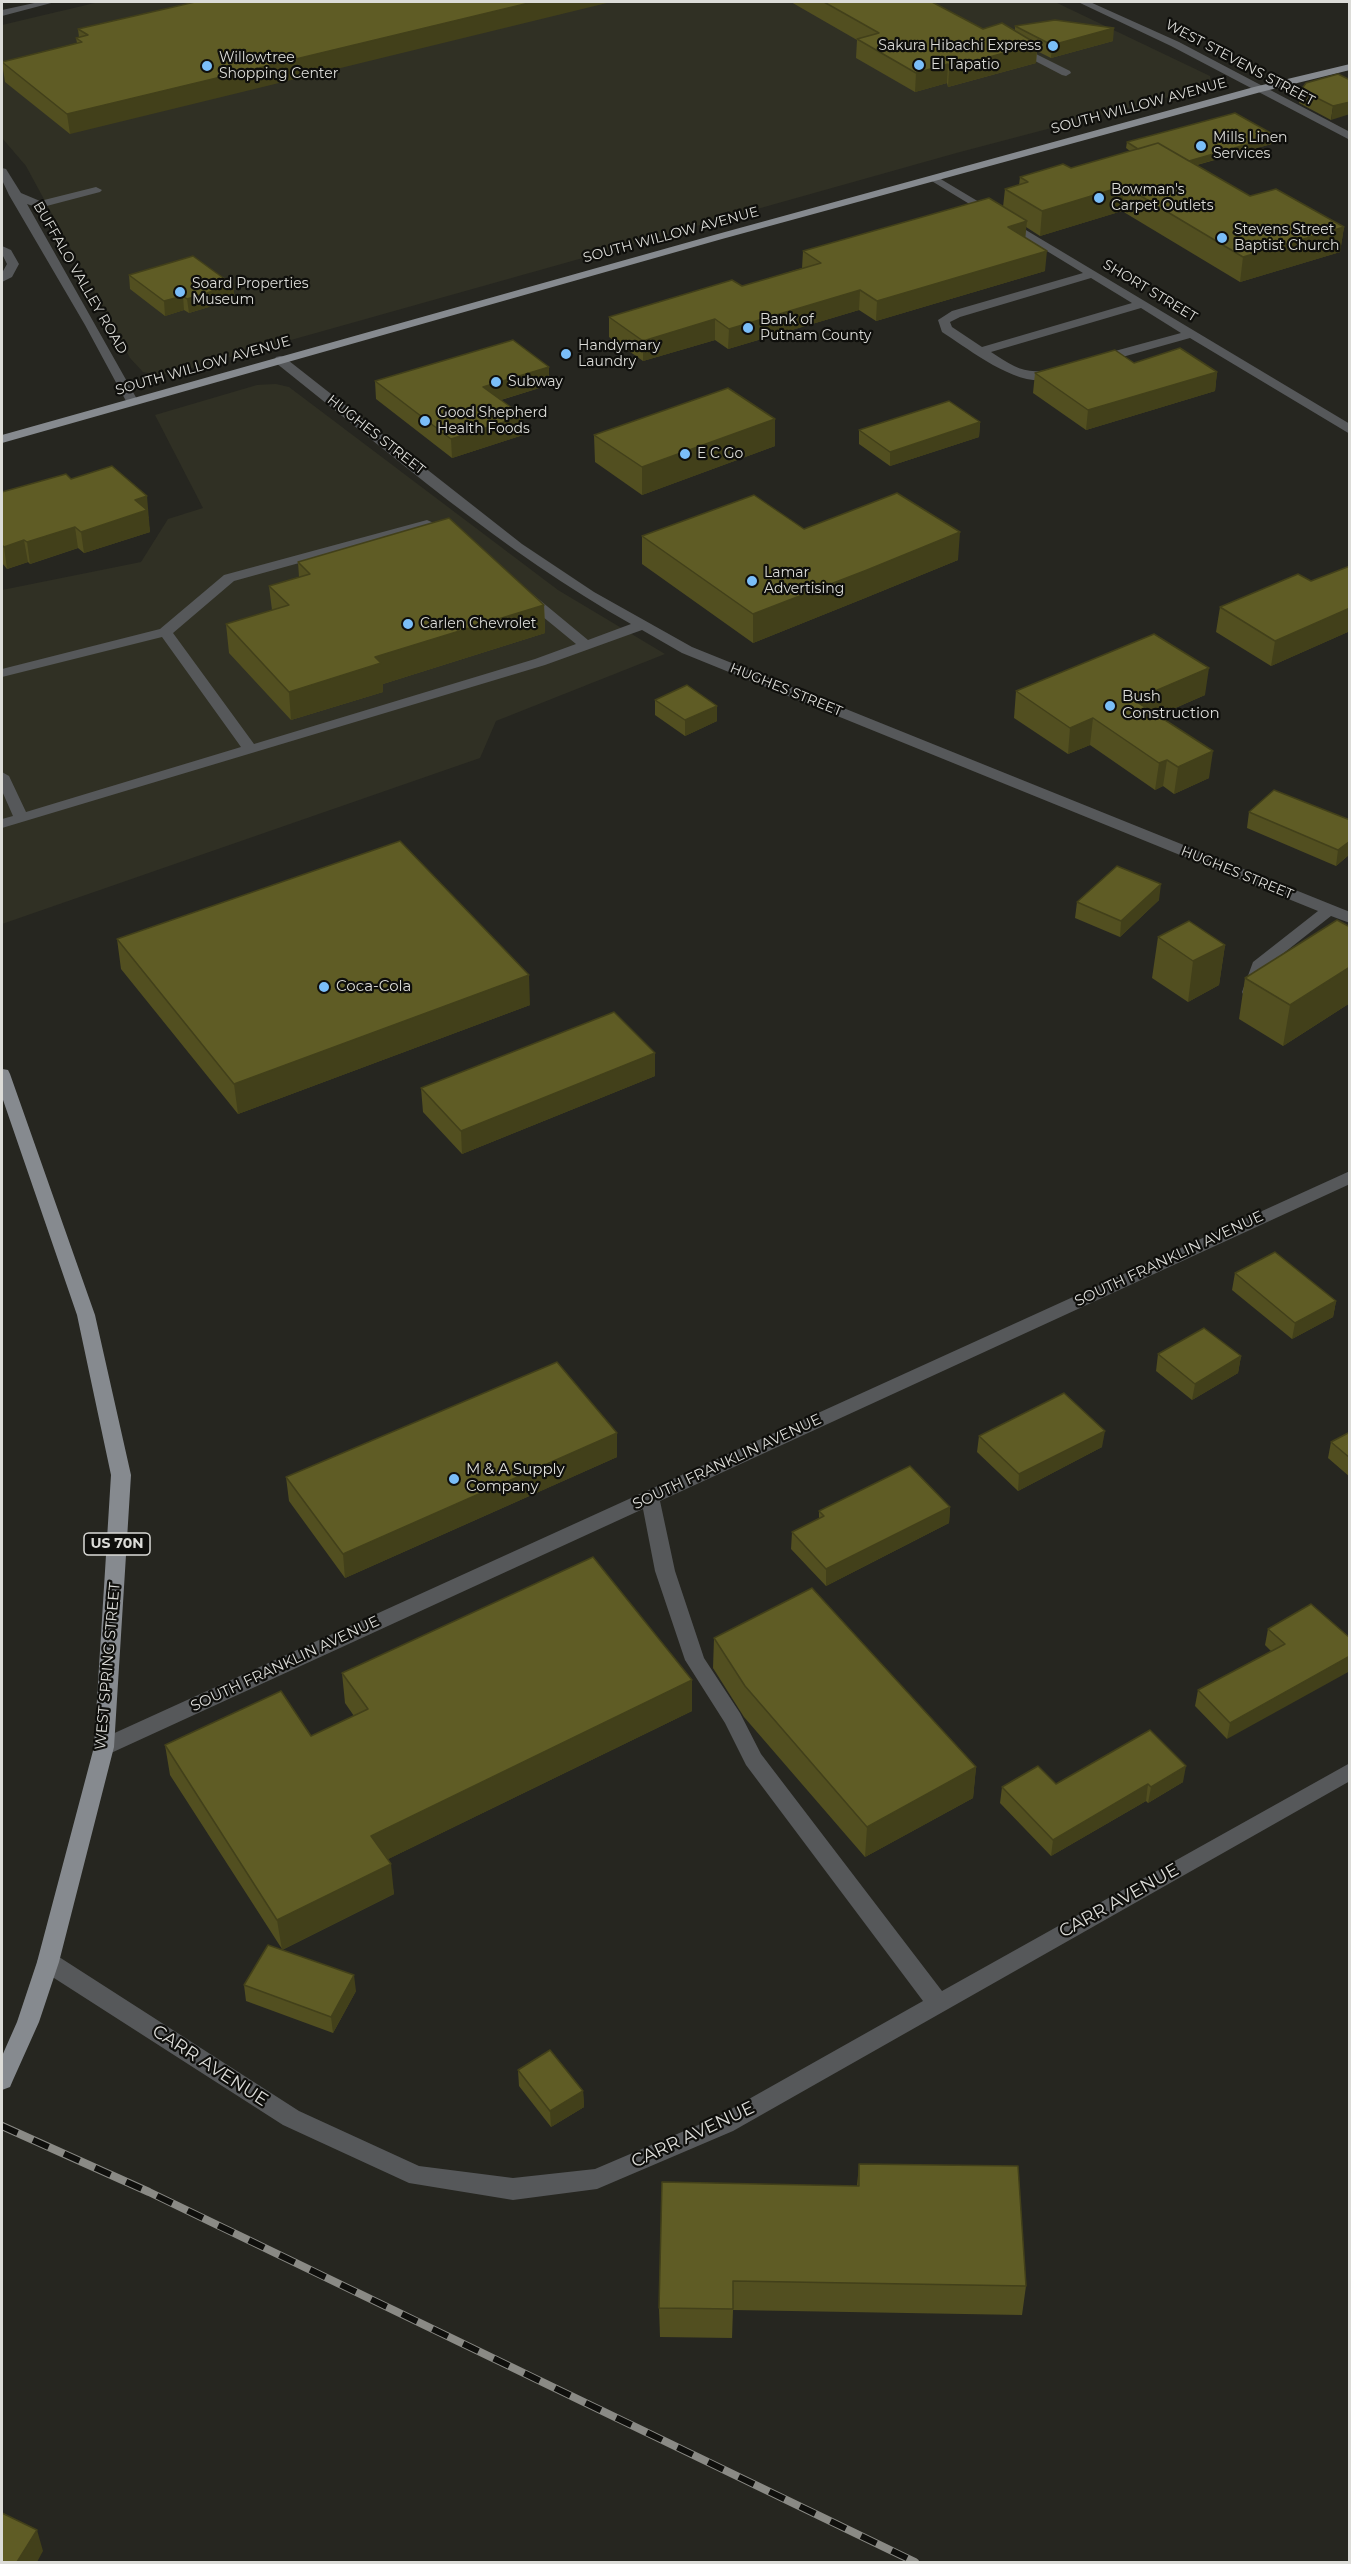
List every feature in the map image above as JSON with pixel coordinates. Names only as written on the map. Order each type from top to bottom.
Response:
[{"type":"main road","name":"SOUTH WILLOW AVENUE","points":[[2,439],[934,178],[1258,89],[1350,67]]},
{"type":"main road","name":"WEST SPRING STREET","points":[[2,1074],[86,1315],[121,1475],[104,1747],[48,1962],[28,2022],[2,2080]]},
{"type":"street","points":[[2,13],[51,2]]},
{"type":"street","name":"WEST STEVENS STREET","points":[[1083,2],[1175,45],[1350,137]]},
{"type":"street","points":[[1007,41],[1066,72]]},
{"type":"street","name":"BUFFALO VALLEY ROAD","points":[[2,171],[132,401]]},
{"type":"street","name":"SHORT STREET","points":[[934,178],[1350,430]]},
{"type":"street","points":[[15,195],[39,205],[96,190]]},
{"type":"street","points":[[2,250],[14,264],[8,274],[2,278]]},
{"type":"street","points":[[1093,274],[956,314],[944,320],[946,329],[1014,372],[1025,376],[1040,377],[1191,333]]},
{"type":"street","points":[[981,351],[1142,304]]},
{"type":"street","name":"HUGHES STREET","points":[[280,360],[517,546],[589,595],[697,654],[1350,918]]},
{"type":"street","points":[[2,673],[165,632],[229,578],[427,524],[450,533],[459,541]]},
{"type":"street","points":[[514,586],[586,645]]},
{"type":"street","points":[[2,824],[540,662],[642,625]]},
{"type":"street","points":[[165,632],[251,750]]},
{"type":"street","points":[[2,776],[22,819]]},
{"type":"street","points":[[1250,994],[1258,965],[1329,910]]},
{"type":"street","name":"SOUTH FRANKLIN AVENUE","points":[[104,1747],[1350,1177]]},
{"type":"street","points":[[650,1497],[665,1571],[695,1660],[733,1719],[753,1759],[938,2003]]},
{"type":"street","name":"CARR AVENUE","points":[[48,1962],[291,2118],[417,2176],[513,2189],[597,2179],[725,2124],[1350,1771]]},
{"type":"shaded area","name":"Willowtree Shopping Center","points":[[99,2],[1055,2],[1210,76],[1211,83],[1188,92],[960,152],[170,374],[155,374],[143,372],[130,358],[26,166],[2,138],[2,25]]},
{"type":"shaded area","points":[[276,384],[289,387],[558,590],[665,654],[496,721],[480,758],[2,924],[2,590],[141,562],[168,519],[203,508],[155,415],[257,385]]},
{"type":"building","name":"Willowtree Shopping Center","points":[[195,2],[533,2],[67,114],[2,62],[82,42],[76,38],[88,35],[78,29]]},
{"type":"building","points":[[824,2],[932,2],[983,29],[1002,23],[1037,44],[949,68],[948,64],[916,73],[857,39],[879,33]]},
{"type":"building","points":[[1055,20],[1114,28],[1052,45],[1015,26]]},
{"type":"building","points":[[1338,74],[1350,80],[1350,102],[1333,106],[1301,90],[1306,83]]},
{"type":"building","name":"Mills Linen Services","points":[[1235,113],[1276,136],[1189,161],[1158,143],[1138,149],[1127,142]]},
{"type":"building","points":[[1158,143],[1250,196],[1276,189],[1344,227],[1243,257],[1124,186],[1042,211],[1005,189],[1028,182],[1020,177],[1063,164],[1071,168]]},
{"type":"building","points":[[989,198],[1027,221],[1008,227],[1047,251],[877,301],[860,290],[729,329],[715,319],[643,341],[609,317],[732,280],[742,286],[821,263],[803,251]]},
{"type":"building","points":[[193,256],[233,285],[187,299],[183,296],[164,301],[129,275]]},
{"type":"building","points":[[513,340],[549,367],[483,387],[523,416],[451,439],[375,381]]},
{"type":"building","points":[[1180,348],[1217,372],[1088,410],[1035,373],[1115,350],[1134,363]]},
{"type":"building","points":[[728,388],[775,419],[642,467],[594,435]]},
{"type":"building","points":[[949,401],[980,422],[890,452],[859,430]]},
{"type":"building","points":[[112,466],[147,496],[135,500],[147,510],[81,532],[75,527],[27,542],[24,540],[4,547],[2,545],[2,492],[66,474],[71,479]]},
{"type":"building","points":[[897,493],[960,532],[753,614],[642,536],[754,495],[804,529]]},
{"type":"building","name":"Carlen Chevrolet","points":[[449,518],[544,605],[375,657],[381,663],[289,692],[226,624],[289,605],[269,586],[310,574],[298,562]]},
{"type":"building","points":[[1350,566],[1350,608],[1275,641],[1220,607],[1298,574],[1311,581]]},
{"type":"building","points":[[1154,634],[1209,668],[1134,700],[1213,751],[1178,767],[1167,760],[1159,763],[1093,718],[1070,728],[1016,691]]},
{"type":"building","points":[[687,685],[717,706],[685,720],[655,700]]},
{"type":"building","points":[[1274,790],[1350,820],[1350,841],[1338,850],[1249,812]]},
{"type":"building","name":"Coca-Cola","points":[[400,841],[529,975],[234,1084],[117,939]]},
{"type":"building","points":[[1117,866],[1161,884],[1121,921],[1077,902]]},
{"type":"building","points":[[1337,920],[1350,927],[1350,967],[1290,1005],[1245,978]]},
{"type":"building","points":[[1189,921],[1225,945],[1193,961],[1158,937]]},
{"type":"building","points":[[614,1012],[655,1053],[461,1131],[421,1088]]},
{"type":"building","points":[[1275,1252],[1336,1301],[1295,1323],[1235,1273]]},
{"type":"building","points":[[1204,1328],[1241,1356],[1195,1384],[1158,1354]]},
{"type":"building","name":"M & A Supply Company","points":[[557,1362],[617,1433],[343,1554],[286,1477]]},
{"type":"building","points":[[1064,1393],[1105,1431],[1019,1474],[979,1436]]},
{"type":"building","points":[[1350,1432],[1350,1458],[1331,1442]]},
{"type":"building","points":[[910,1466],[950,1507],[826,1569],[792,1532],[824,1516],[819,1511]]},
{"type":"building","points":[[593,1557],[692,1680],[371,1836],[391,1864],[277,1920],[165,1745],[281,1691],[311,1736],[368,1709],[342,1673]]},
{"type":"building","points":[[812,1588],[976,1767],[867,1827],[745,1686],[714,1638]]},
{"type":"building","points":[[1311,1604],[1350,1638],[1350,1656],[1230,1723],[1198,1690],[1285,1644],[1268,1629]]},
{"type":"building","points":[[1150,1730],[1186,1766],[1151,1787],[1148,1784],[1053,1840],[1002,1787],[1038,1766],[1056,1784]]},
{"type":"building","points":[[268,1945],[354,1975],[331,2017],[244,1985]]},
{"type":"building","points":[[550,2050],[583,2091],[550,2111],[518,2070]]},
{"type":"building","points":[[859,2164],[1018,2166],[1026,2286],[733,2281],[733,2309],[659,2308],[662,2182],[859,2186]]},
{"type":"building","points":[[2,2513],[37,2530],[17,2562],[2,2562]]},
{"type":"railway","points":[[2,2126],[149,2192],[915,2562]]},
{"type":"place","name":"Sakura Hibachi Express","points":[[1053,46]]},
{"type":"place","name":"El Tapatio","points":[[919,65]]},
{"type":"place","name":"Willowtree Shopping Center","points":[[207,66]]},
{"type":"place","name":"Mills Linen Services","points":[[1201,146]]},
{"type":"place","name":"Bowman's Carpet Outlets","points":[[1099,198]]},
{"type":"place","name":"Stevens Street Baptist Church","points":[[1222,238]]},
{"type":"place","name":"Soard Properties Museum","points":[[180,292]]},
{"type":"place","name":"Bank of Putnam County","points":[[748,328]]},
{"type":"place","name":"Handymary Laundry","points":[[566,354]]},
{"type":"place","name":"Subway","points":[[496,382]]},
{"type":"place","name":"Good Shepherd Health Foods","points":[[425,421]]},
{"type":"place","name":"E C Go","points":[[685,454]]},
{"type":"place","name":"Lamar Advertising","points":[[752,581]]},
{"type":"place","name":"Carlen Chevrolet","points":[[408,624]]},
{"type":"place","name":"Bush Construction","points":[[1110,706]]},
{"type":"place","name":"Coca-Cola","points":[[324,987]]},
{"type":"place","name":"M & A Supply Company","points":[[454,1479]]}]
